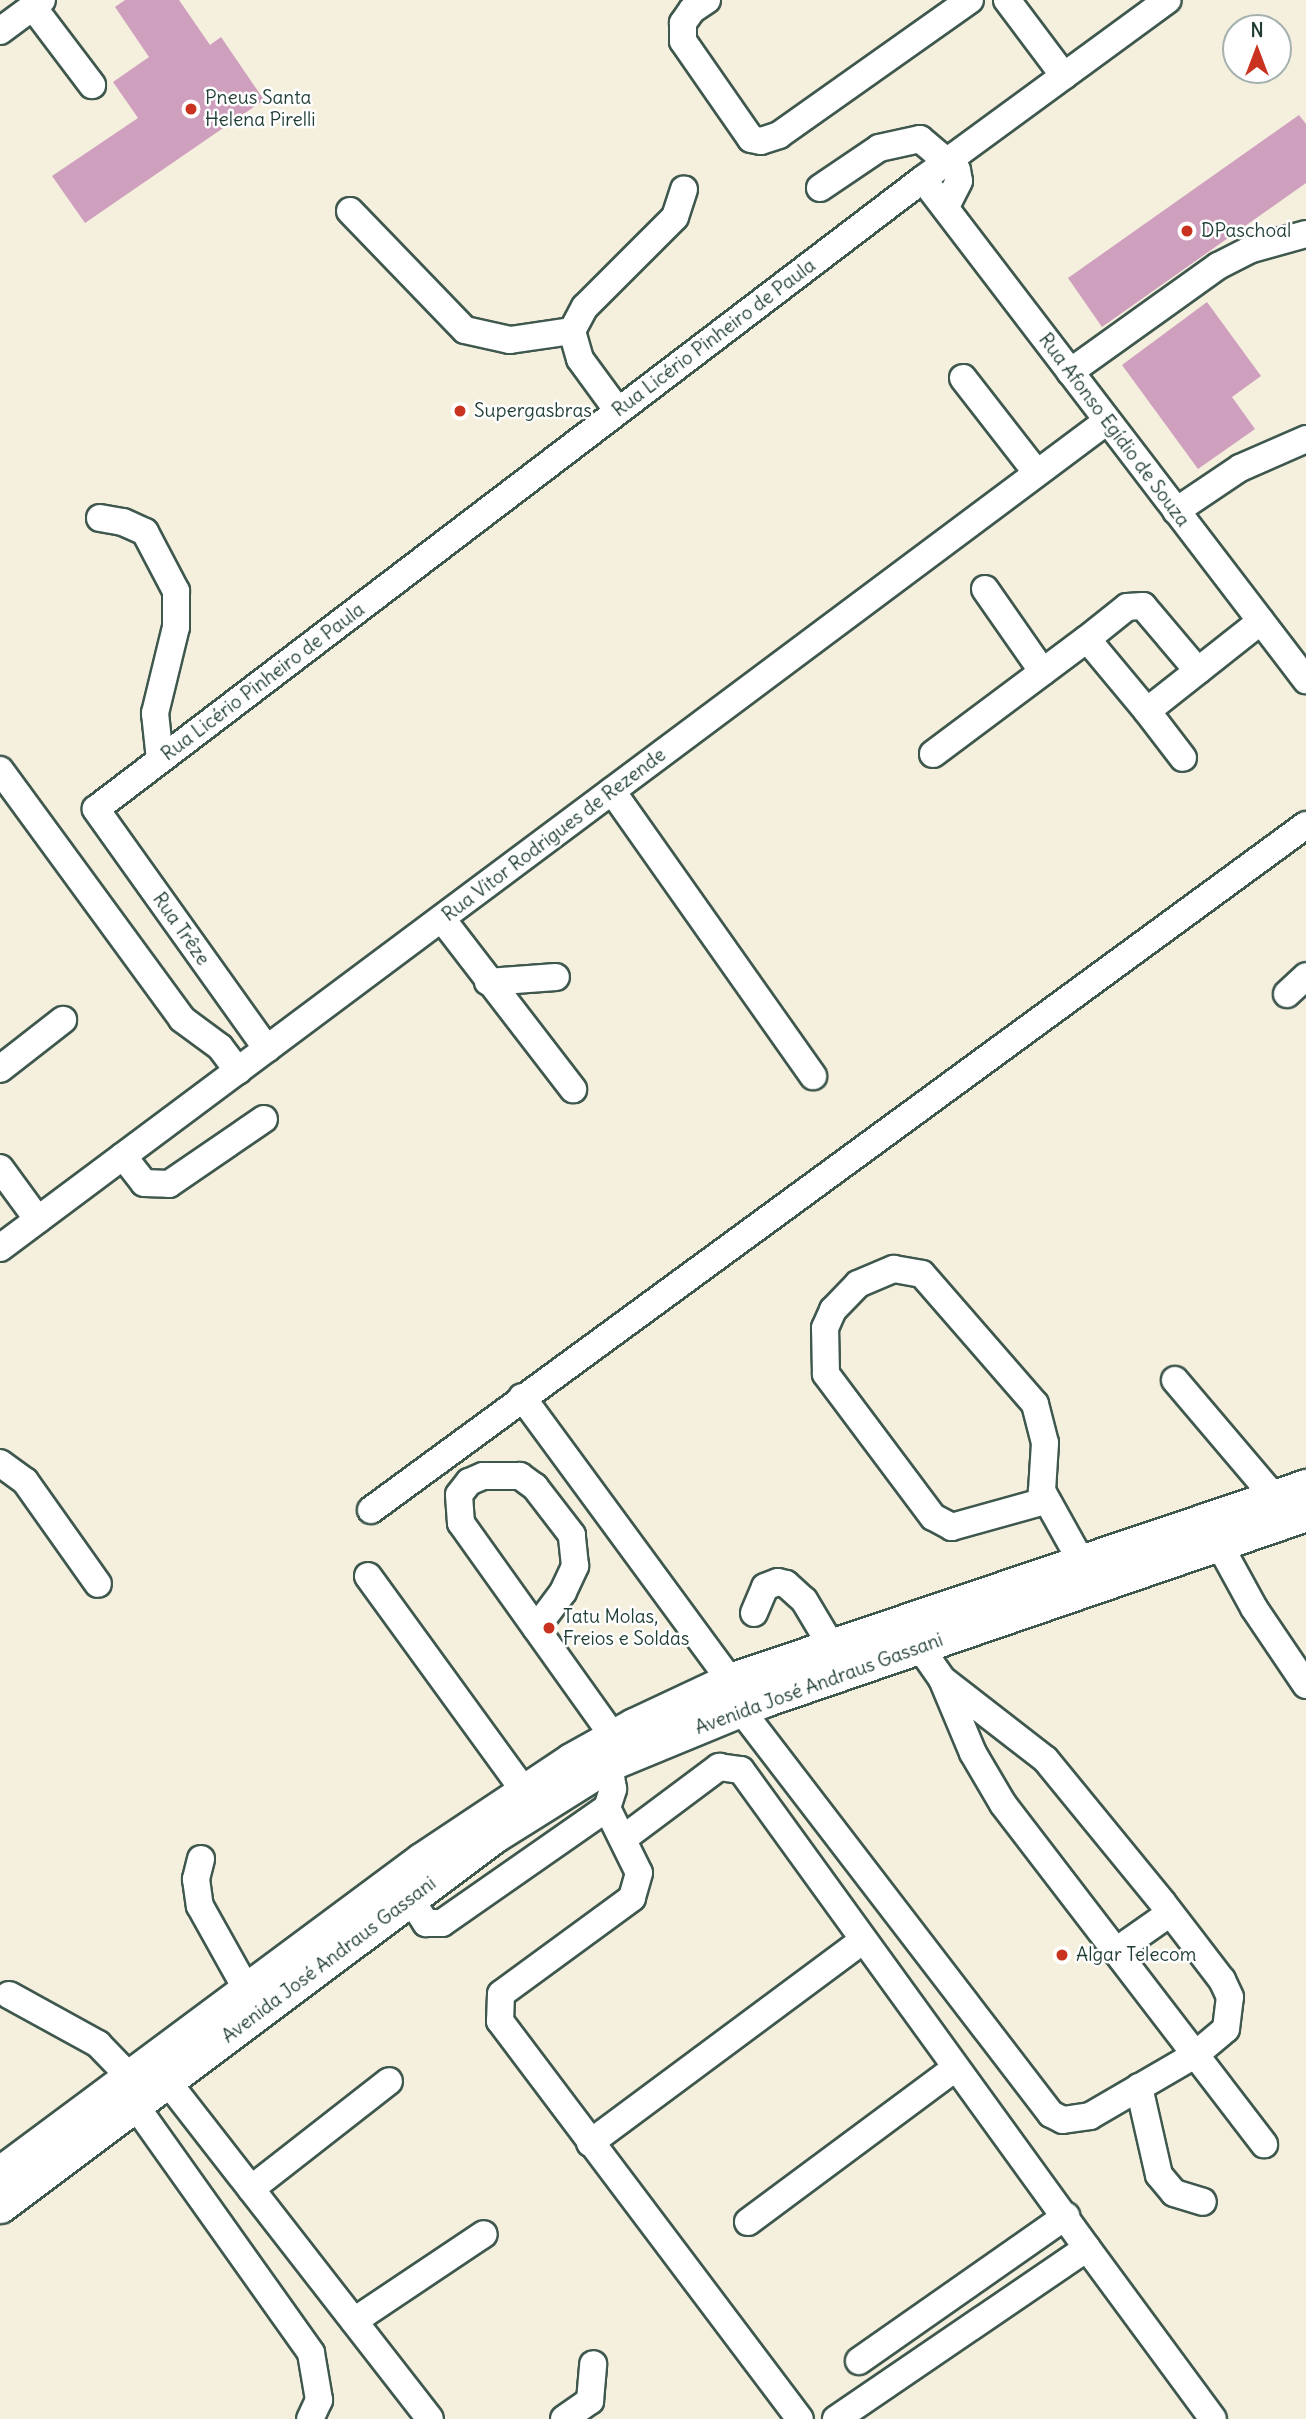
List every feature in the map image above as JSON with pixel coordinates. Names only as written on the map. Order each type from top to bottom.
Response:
[{"type":"main road","name":"Avenida José Andraus Gassani","points":[[0,2172],[149,2082],[404,1890],[524,1791],[735,1695],[832,1647],[929,1633],[1082,1563],[1296,1515],[1306,1486]]},
{"type":"main road","name":"Avenida José Andraus Gassani","points":[[735,1695],[1235,1530]]},
{"type":"main road","name":"Avenida José Andraus Gassani","points":[[0,2206],[149,2082],[248,1992],[404,1890],[494,1836],[611,1750]]},
{"type":"street","points":[[706,0],[692,10],[683,23],[684,41],[751,139],[761,141],[779,135],[970,0]]},
{"type":"street","points":[[1007,0],[1064,76]]},
{"type":"street","name":"Rua Licério Pinheiro de Paula","points":[[96,809],[923,179],[1168,0]]},
{"type":"street","points":[[0,31],[38,3],[92,85]]},
{"type":"street","points":[[820,188],[879,148],[908,139],[920,139],[949,160],[959,181],[945,208]]},
{"type":"street","name":"Rua Afonso Egídio de Souza","points":[[923,179],[1306,680]]},
{"type":"street","points":[[618,411],[580,359],[572,331],[585,307],[676,217],[684,189]]},
{"type":"street","points":[[350,211],[465,330],[510,340],[572,331]]},
{"type":"street","points":[[1070,372],[1217,266],[1252,249],[1306,234]]},
{"type":"street","points":[[963,378],[1037,473]]},
{"type":"street","name":"Rua Vitor Rodrigues de Rezende","points":[[0,1248],[1107,421]]},
{"type":"street","points":[[1176,511],[1240,468],[1306,439]]},
{"type":"street","points":[[100,519],[123,522],[145,533],[176,591],[176,627],[155,713],[160,760]]},
{"type":"street","points":[[985,589],[1043,672]]},
{"type":"street","points":[[933,754],[1127,607],[1143,606],[1198,671]]},
{"type":"street","points":[[1147,711],[1261,621]]},
{"type":"street","points":[[1087,639],[1183,758]]},
{"type":"street","points":[[0,770],[182,1018],[220,1047],[238,1071]]},
{"type":"street","points":[[612,791],[813,1076]]},
{"type":"street","name":"Rua Trêze","points":[[96,809],[267,1049]]},
{"type":"street","points":[[371,1510],[1306,825]]},
{"type":"street","points":[[442,919],[573,1089]]},
{"type":"street","points":[[488,982],[556,977]]},
{"type":"street","points":[[0,1069],[63,1020]]},
{"type":"street","points":[[123,1157],[144,1183],[169,1184],[264,1119]]},
{"type":"street","points":[[0,1168],[38,1220]]},
{"type":"street","points":[[1045,1501],[952,1527],[933,1517],[826,1374],[825,1328],[833,1310],[858,1284],[894,1269],[922,1275],[1035,1404],[1045,1443],[1041,1477],[1045,1501],[1082,1563]]},
{"type":"street","points":[[1175,1380],[1296,1515]]},
{"type":"street","points":[[522,1398],[735,1695],[1051,2114],[1063,2119],[1090,2116],[1195,2054],[1226,2029],[1230,1997],[1222,1980],[1170,1913],[1045,1759],[942,1679]]},
{"type":"street","points":[[0,1463],[25,1481],[98,1584]]},
{"type":"street","points":[[404,1890],[426,1923],[442,1923],[607,1808],[613,1789],[611,1750],[536,1628],[461,1523],[459,1495],[469,1482],[483,1476],[520,1476],[535,1487],[572,1535],[575,1566],[563,1592],[536,1628]]},
{"type":"street","points":[[1235,1530],[1254,1608],[1306,1685]]},
{"type":"street","points":[[368,1576],[524,1791]]},
{"type":"street","points":[[754,1613],[765,1587],[778,1582],[786,1584],[804,1600],[832,1647]]},
{"type":"street","points":[[929,1633],[942,1679],[964,1735],[1003,1804],[1264,2144]]},
{"type":"street","points":[[624,1838],[719,1767],[741,1770],[954,2068],[1066,2216],[1213,2419]]},
{"type":"street","points":[[607,1808],[639,1872],[632,1899],[501,1994],[500,2021],[800,2419]]},
{"type":"street","points":[[201,1858],[196,1879],[200,1906],[248,1992]]},
{"type":"street","points":[[1116,1951],[1170,1913]]},
{"type":"street","points":[[590,2143],[863,1940]]},
{"type":"street","points":[[9,1995],[90,2039],[149,2082],[251,2189],[430,2419]]},
{"type":"street","points":[[748,2222],[954,2068]]},
{"type":"street","points":[[251,2189],[389,2081]]},
{"type":"street","points":[[149,2082],[311,2353],[319,2399],[310,2419]]},
{"type":"street","points":[[1139,2087],[1159,2175],[1174,2193],[1203,2202]]},
{"type":"street","points":[[859,2361],[1066,2216]]},
{"type":"street","points":[[354,2322],[484,2234]]},
{"type":"street","points":[[836,2419],[1087,2248]]},
{"type":"street","points":[[564,2419],[590,2401],[593,2364]]},
{"type":"building","name":"Pneus Santa Helena Pirelli","points":[[125,0],[179,0],[210,45],[221,37],[264,100],[85,223],[52,176],[138,118],[113,82],[149,57],[115,7]]},
{"type":"building","name":"DPaschoal","points":[[1299,115],[1306,124],[1306,183],[1102,327],[1068,278]]},
{"type":"building","points":[[1207,302],[1261,376],[1232,397],[1255,429],[1198,469],[1122,365]]},
{"type":"place","name":"Pneus Santa Helena Pirelli","points":[[191,109]]},
{"type":"place","name":"DPaschoal","points":[[1187,231]]},
{"type":"place","name":"Supergasbras","points":[[460,411]]},
{"type":"place","name":"Tatu Molas, Freios e Soldas","points":[[549,1628]]},
{"type":"place","name":"Algar Telecom","points":[[1062,1955]]}]
